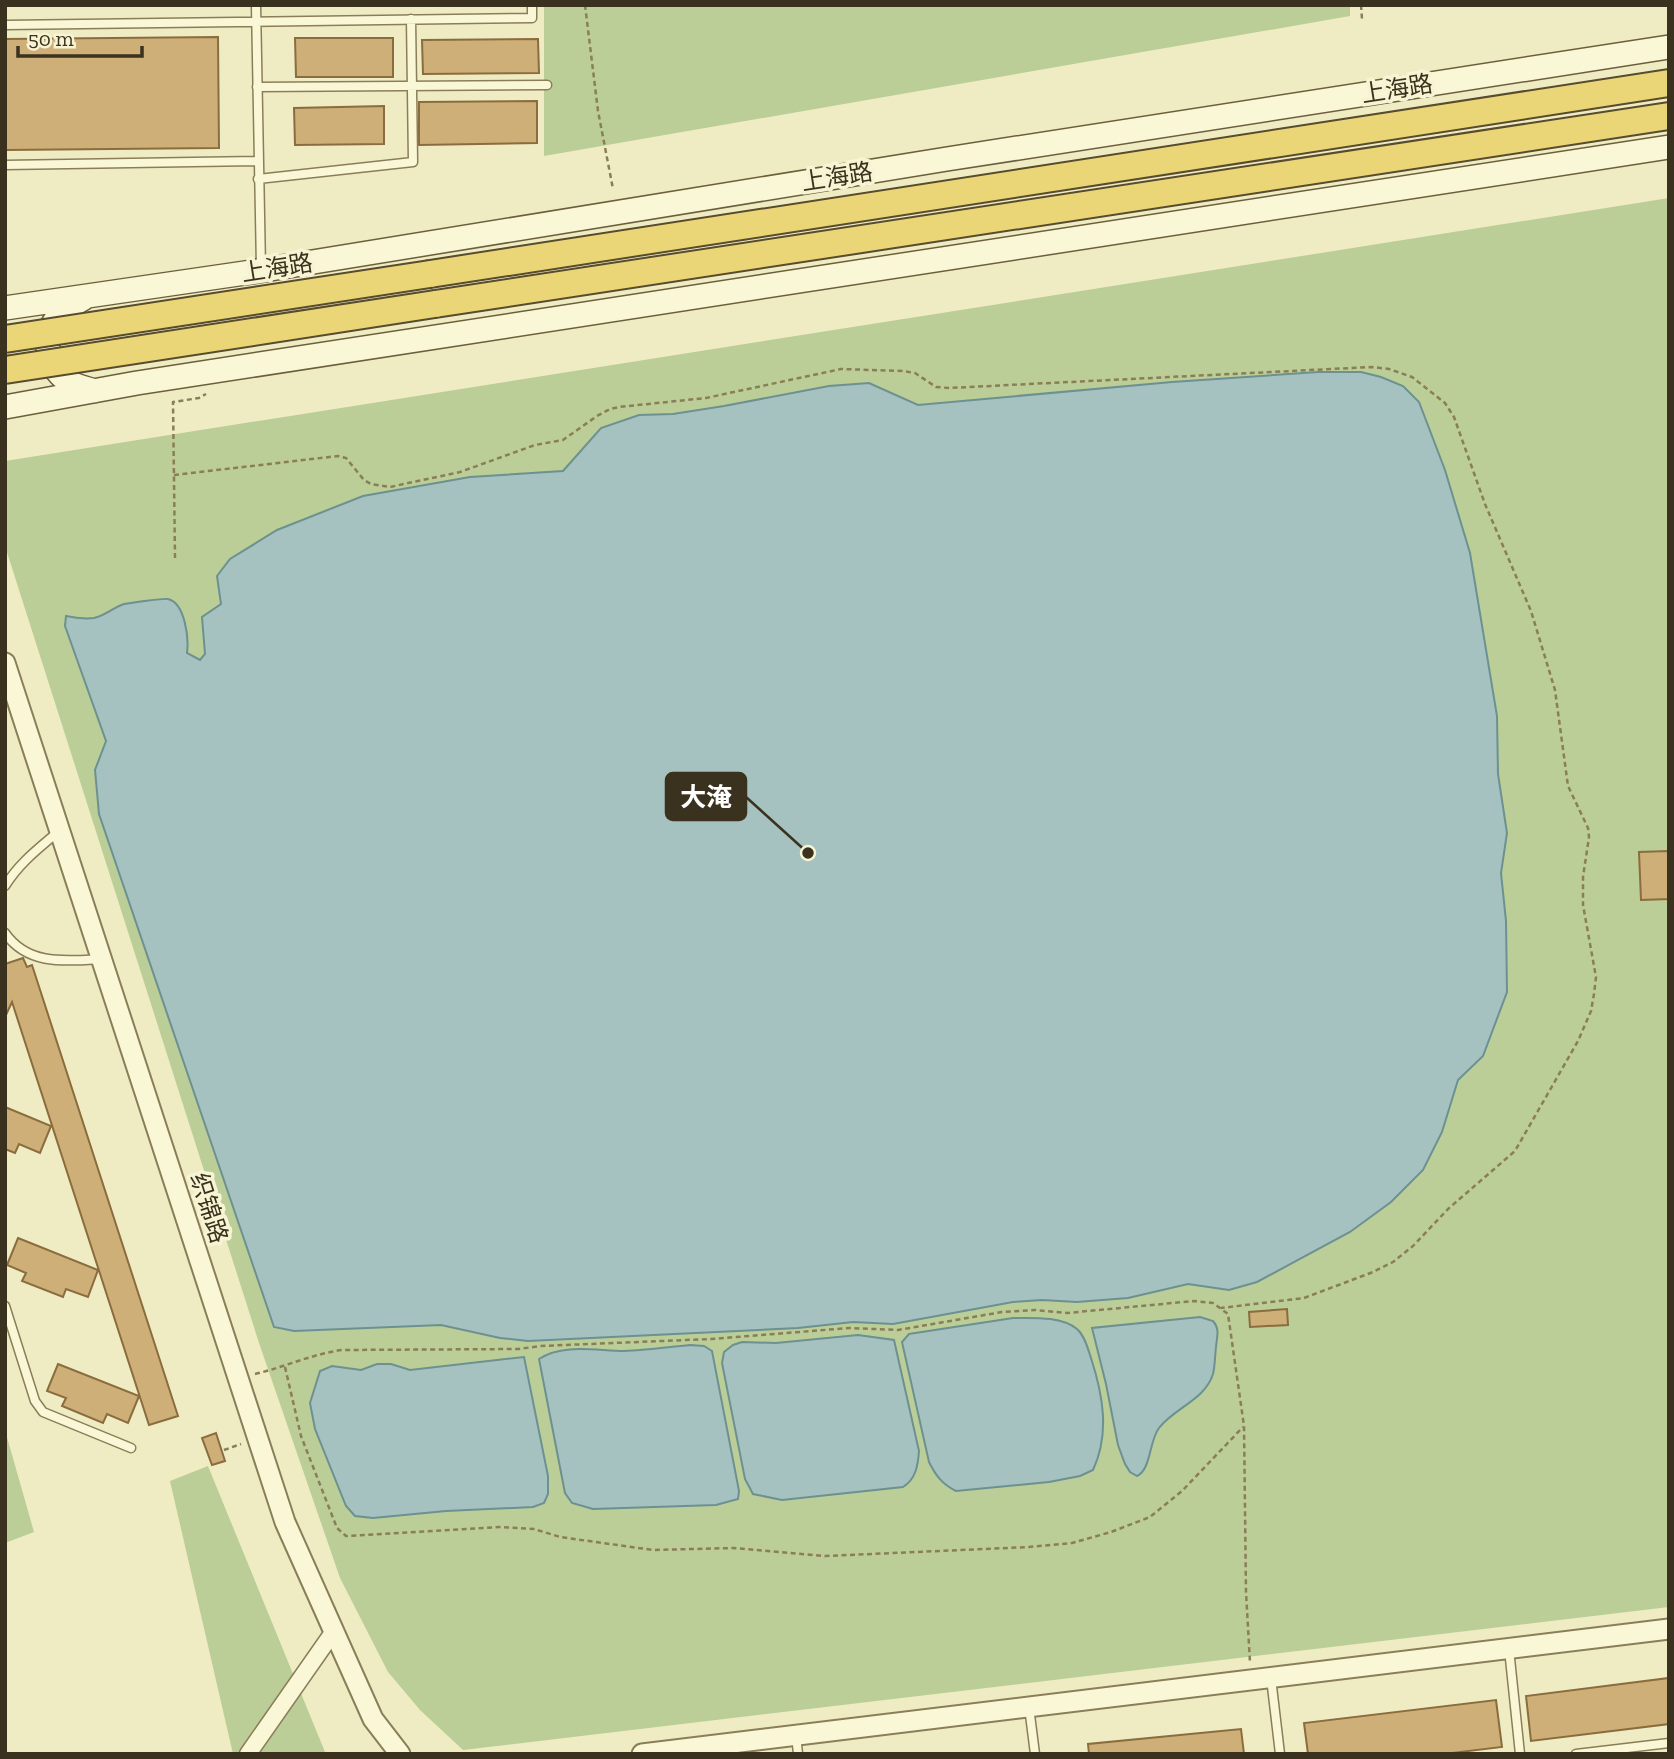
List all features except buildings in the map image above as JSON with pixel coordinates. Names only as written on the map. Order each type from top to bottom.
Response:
[{"type":"highway","name":"上海路","points":[[5,339],[1669,83]]},
{"type":"highway","points":[[5,370],[1669,116]]},
{"type":"main road","name":"上海路","points":[[5,308],[261,271],[947,159],[1669,47]]},
{"type":"main road","points":[[5,407],[211,372],[1669,147]]},
{"type":"main road","points":[[86,296],[60,314],[53,324],[46,351],[50,362],[68,381],[95,391]]},
{"type":"street","name":"织锦路","points":[[5,663],[285,1522],[373,1719],[400,1754]]},
{"type":"street","points":[[642,1754],[797,1744],[1029,1707],[1669,1629]]},
{"type":"street","points":[[248,1754],[334,1631]]},
{"type":"lane","points":[[256,5],[261,271]]},
{"type":"lane","points":[[5,25],[532,18],[532,5]]},
{"type":"lane","points":[[258,179],[413,162],[411,19]]},
{"type":"lane","points":[[257,87],[547,85]]},
{"type":"lane","points":[[5,165],[258,161]]},
{"type":"lane","points":[[5,886],[29,856],[60,831]]},
{"type":"lane","points":[[5,933],[11,942],[29,955],[62,962],[102,958]]},
{"type":"lane","points":[[5,1306],[35,1401],[43,1412],[131,1448]]},
{"type":"lane","points":[[1508,1649],[1520,1754]]},
{"type":"lane","points":[[1261,1679],[1280,1754]]},
{"type":"lane","points":[[1029,1707],[1035,1754]]},
{"type":"lane","points":[[1576,1754],[1669,1743]]},
{"type":"path","points":[[585,5],[598,111],[613,189]]},
{"type":"path","points":[[1361,5],[1362,19]]},
{"type":"path","points":[[174,475],[338,456],[346,458],[364,481],[371,484],[400,485],[460,472],[535,445],[563,440],[610,409],[706,398],[841,369],[883,369],[915,373],[936,387],[948,388],[1372,367],[1403,373],[1429,388],[1445,403],[1454,417],[1485,504],[1531,611],[1555,690],[1568,786],[1584,818],[1589,837],[1583,892],[1584,922],[1596,977],[1591,1011],[1578,1041],[1515,1151],[1448,1209],[1413,1246],[1393,1262],[1304,1298],[1221,1308]]},
{"type":"path","points":[[175,558],[173,402],[199,398],[209,392],[213,386],[211,372]]},
{"type":"path","points":[[238,1377],[285,1367],[317,1353],[342,1350],[519,1349],[711,1339],[849,1328],[898,1330],[1002,1312],[1035,1310],[1067,1313],[1194,1301],[1213,1303],[1228,1314],[1244,1426],[1242,1450],[1245,1592],[1261,1679]]},
{"type":"path","points":[[285,1367],[301,1436],[337,1528],[346,1536],[499,1527],[534,1529],[560,1537],[653,1550],[733,1548],[825,1556],[1072,1543],[1150,1517],[1182,1491],[1244,1426]]},
{"type":"green space","points":[[544,5],[1350,5],[1350,16],[544,156]]},
{"type":"green space","points":[[1669,198],[1669,1607],[463,1750],[420,1710],[388,1672],[340,1578],[259,1343],[5,546],[5,461]]},
{"type":"green space","points":[[5,1430],[34,1532],[5,1543]]},
{"type":"green space","points":[[208,1466],[325,1752],[233,1754],[170,1481]]},
{"type":"water","points":[[1318,372],[1361,372],[1381,377],[1403,386],[1419,402],[1445,470],[1470,553],[1497,716],[1498,774],[1507,833],[1501,873],[1506,921],[1507,992],[1483,1056],[1458,1080],[1442,1132],[1423,1170],[1391,1202],[1350,1232],[1257,1282],[1229,1290],[1188,1284],[1128,1298],[1077,1302],[1013,1302],[893,1324],[853,1322],[798,1328],[528,1341],[500,1338],[441,1325],[294,1331],[274,1327],[99,814],[95,770],[106,741],[65,626],[66,616],[94,618],[124,604],[168,599],[174,602],[182,614],[187,653],[200,660],[205,654],[202,617],[221,604],[217,576],[230,559],[277,530],[363,496],[470,477],[563,471],[601,428],[639,415],[673,414],[829,386],[869,383],[918,405]]},
{"type":"water","points":[[1200,1317],[1213,1321],[1217,1330],[1213,1374],[1203,1391],[1159,1428],[1145,1468],[1137,1476],[1130,1472],[1125,1464],[1118,1445],[1092,1328]]},
{"type":"water","points":[[1013,1318],[1063,1322],[1077,1329],[1082,1335],[1095,1372],[1103,1414],[1102,1443],[1098,1456],[1093,1470],[1080,1476],[1049,1482],[956,1491],[940,1479],[929,1462],[902,1342],[909,1334]]},
{"type":"water","points":[[858,1335],[894,1340],[919,1451],[914,1476],[903,1487],[782,1500],[753,1494],[745,1479],[722,1363],[724,1352],[742,1342],[776,1343]]},
{"type":"water","points":[[704,1346],[712,1351],[739,1491],[738,1499],[716,1505],[593,1509],[572,1503],[565,1493],[539,1359],[569,1349],[624,1351]]},
{"type":"water","points":[[524,1357],[548,1476],[548,1494],[544,1503],[533,1507],[373,1518],[355,1516],[346,1506],[315,1429],[310,1403],[320,1371],[332,1366],[361,1370],[377,1364],[391,1364],[410,1370]]},
{"type":"place","name":"大淹","points":[[808,853]]}]
